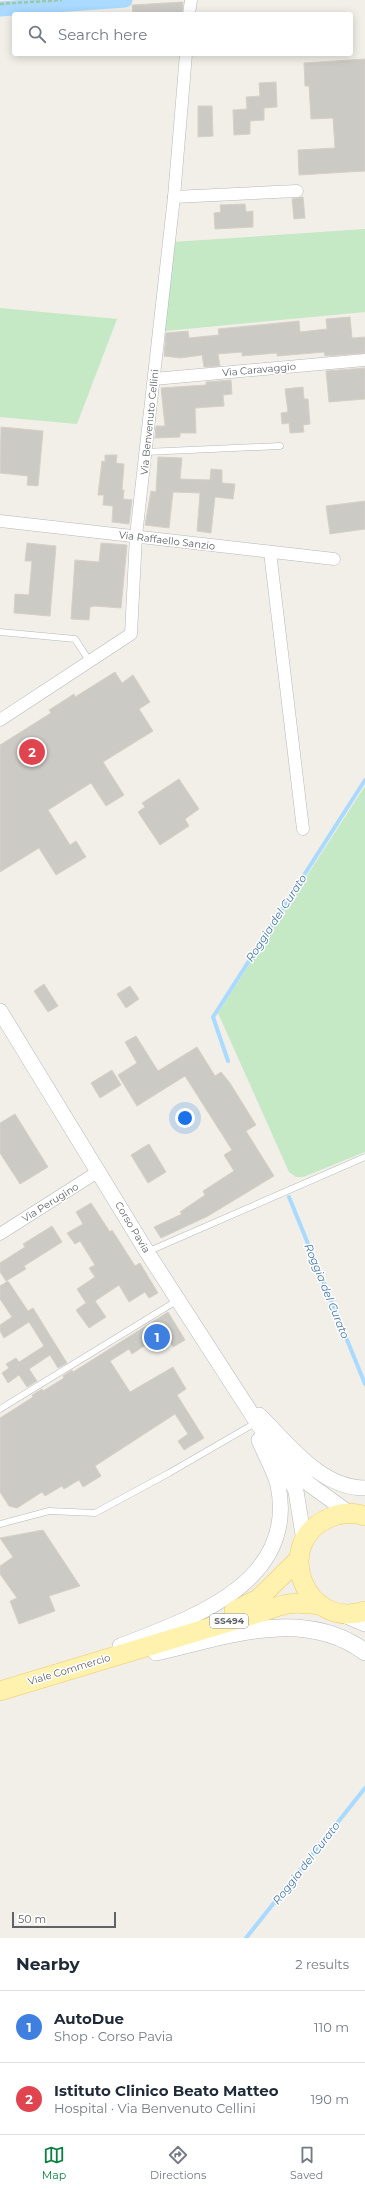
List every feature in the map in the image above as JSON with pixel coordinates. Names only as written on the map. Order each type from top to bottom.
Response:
[{"type":"main road","name":"SS494","points":[[357,1515],[335,1515],[322,1521],[312,1530],[304,1541],[298,1560],[300,1577],[305,1588],[320,1605],[331,1611],[344,1614],[365,1611]]},
{"type":"main road","name":"Viale Commercio","points":[[138,1648],[240,1609],[258,1599],[298,1560]]},
{"type":"main road","name":"Viale Commercio","points":[[0,1691],[264,1611],[284,1603],[296,1602],[320,1605]]},
{"type":"main road","points":[[344,1614],[365,1623]]},
{"type":"main road","points":[[46,1676],[256,1630],[293,1627],[325,1631],[365,1652]]},
{"type":"street","name":"Via Benvenuto Cellini","points":[[0,720],[90,662],[130,634],[136,536],[174,197],[186,56]]},
{"type":"street","points":[[174,197],[297,191]]},
{"type":"street","name":"Via Caravaggio","points":[[154,378],[365,360]]},
{"type":"street","name":"Via Raffaello Sanzio","points":[[0,521],[334,559]]},
{"type":"street","points":[[270,552],[303,829]]},
{"type":"street","name":"Corso Pavia","points":[[0,1012],[99,1171],[147,1252],[257,1422]]},
{"type":"street","name":"Via Perugino","points":[[0,1234],[99,1171]]},
{"type":"street","points":[[257,1422],[269,1440],[296,1491],[304,1541]]},
{"type":"street","points":[[257,1422],[312,1467],[339,1483],[352,1488],[365,1488]]},
{"type":"street","points":[[46,1676],[195,1617],[259,1570],[267,1559],[277,1535],[280,1519],[280,1501],[277,1484],[257,1422]]},
{"type":"street","points":[[269,1440],[309,1484],[357,1515]]},
{"type":"lane","points":[[145,452],[280,446]]},
{"type":"lane","points":[[0,632],[74,639],[90,662]]},
{"type":"lane","points":[[147,1252],[365,1157]]},
{"type":"lane","points":[[0,1409],[178,1300]]},
{"type":"lane","points":[[0,1524],[50,1511],[95,1513],[169,1473],[257,1422]]},
{"type":"path","points":[[0,4],[62,0]]},
{"type":"green space","points":[[365,229],[365,312],[165,331],[173,242]]},
{"type":"green space","points":[[0,308],[117,319],[77,424],[0,417]]},
{"type":"green space","points":[[365,786],[365,1152],[303,1177],[296,1177],[289,1172],[218,1013]]},
{"type":"building","points":[[183,2],[182,12],[133,12],[132,5]]},
{"type":"building","points":[[365,59],[365,171],[299,175],[298,150],[335,148],[333,118],[311,119],[309,86],[305,86],[304,63]]},
{"type":"building","points":[[276,82],[277,107],[264,108],[264,120],[250,121],[250,134],[234,135],[233,110],[247,109],[246,97],[260,96],[259,83]]},
{"type":"building","points":[[198,106],[212,106],[213,136],[198,137]]},
{"type":"building","points":[[303,197],[305,218],[294,219],[292,199]]},
{"type":"building","points":[[245,204],[246,212],[253,211],[253,227],[215,229],[214,213],[221,212],[220,205]]},
{"type":"building","points":[[350,317],[352,338],[365,337],[365,353],[325,356],[324,352],[277,356],[277,353],[242,356],[242,352],[218,354],[220,366],[204,367],[202,355],[180,358],[164,356],[166,333],[188,331],[189,338],[219,335],[218,329],[299,321],[300,332],[327,329],[326,319]]},
{"type":"building","points":[[365,368],[365,399],[329,402],[326,371]]},
{"type":"building","points":[[231,380],[232,394],[223,395],[224,406],[195,408],[196,433],[180,433],[180,437],[155,438],[156,426],[165,426],[161,388],[206,385],[206,382]]},
{"type":"building","points":[[303,387],[304,399],[308,399],[310,424],[303,425],[304,432],[290,433],[289,423],[282,424],[281,413],[288,412],[285,389]]},
{"type":"building","points":[[1,427],[43,431],[38,486],[27,485],[28,476],[0,473]]},
{"type":"building","points":[[105,455],[117,455],[116,463],[124,464],[122,490],[124,490],[123,499],[132,500],[129,524],[112,522],[113,506],[103,505],[104,495],[98,495],[102,461],[105,462]]},
{"type":"building","points":[[158,457],[182,458],[180,479],[210,480],[211,469],[222,470],[222,483],[235,484],[233,499],[215,497],[211,533],[197,531],[200,493],[173,492],[169,528],[145,525],[151,491],[156,492]]},
{"type":"building","points":[[365,501],[365,529],[330,534],[326,506]]},
{"type":"building","points":[[27,543],[56,546],[50,616],[14,613],[15,594],[29,595],[32,561],[25,561]]},
{"type":"building","points":[[101,543],[127,545],[121,608],[90,607],[89,620],[71,619],[75,560],[99,562]]},
{"type":"building","points":[[115,672],[122,683],[133,675],[150,702],[139,709],[153,731],[103,762],[124,795],[106,806],[91,783],[48,810],[70,845],[76,841],[86,857],[56,875],[39,848],[0,872],[0,745],[51,713],[49,710],[74,694],[75,697]]},
{"type":"building","points":[[179,779],[199,809],[185,819],[189,826],[160,845],[138,812],[145,807],[142,803]]},
{"type":"building","points":[[44,984],[58,1006],[48,1012],[34,991]]},
{"type":"building","points":[[130,986],[139,999],[126,1008],[117,994]]},
{"type":"building","points":[[136,1036],[158,1071],[197,1047],[215,1076],[221,1072],[230,1083],[256,1125],[246,1131],[274,1176],[208,1216],[161,1238],[154,1227],[182,1214],[180,1212],[205,1195],[203,1191],[234,1171],[224,1155],[232,1150],[185,1076],[137,1106],[118,1075],[137,1063],[125,1042]]},
{"type":"building","points":[[112,1070],[121,1085],[100,1098],[91,1083]]},
{"type":"building","points":[[15,1114],[48,1167],[20,1184],[0,1153],[0,1123]]},
{"type":"building","points":[[149,1144],[166,1172],[148,1183],[131,1155]]},
{"type":"building","points":[[91,1203],[110,1232],[112,1230],[135,1266],[140,1263],[158,1293],[149,1298],[145,1292],[129,1302],[119,1285],[95,1301],[106,1317],[89,1328],[76,1310],[86,1303],[77,1289],[95,1277],[89,1268],[95,1265],[80,1241],[75,1244],[67,1233],[83,1224],[76,1212]]},
{"type":"building","points":[[52,1226],[62,1242],[24,1266],[26,1269],[6,1281],[0,1272],[0,1263],[25,1247],[23,1244]]},
{"type":"building","points":[[8,1281],[28,1311],[33,1308],[67,1363],[58,1368],[50,1355],[29,1369],[37,1381],[27,1387],[19,1375],[8,1383],[2,1373],[9,1368],[6,1364],[16,1358],[19,1362],[44,1346],[29,1322],[4,1338],[0,1331],[0,1325],[12,1317],[0,1299],[0,1286]]},
{"type":"building","points":[[168,1312],[185,1340],[173,1347],[164,1333],[132,1354],[129,1349],[110,1361],[130,1392],[173,1367],[186,1389],[177,1395],[204,1438],[184,1450],[178,1441],[188,1434],[175,1414],[95,1466],[101,1476],[83,1487],[79,1480],[64,1489],[62,1486],[45,1496],[42,1492],[17,1508],[9,1506],[0,1492],[0,1418],[33,1397],[32,1395],[42,1389],[43,1391],[64,1378],[63,1376],[72,1370],[73,1372]]},
{"type":"building","points":[[43,1530],[80,1586],[49,1596],[55,1611],[19,1624],[10,1601],[17,1598],[0,1574],[0,1566],[13,1557],[0,1538]]},
{"type":"waterway","points":[[0,9],[125,0]]},
{"type":"waterway","name":"Roggia del Curato","points":[[228,1061],[213,1017],[365,780]]},
{"type":"waterway","name":"Roggia del Curato","points":[[289,1197],[365,1384]]},
{"type":"waterway","name":"Roggia del Curato","points":[[246,1938],[365,1788]]},
{"type":"place","name":"Istituto Clinico Beato Matteo","points":[[32,752]]},
{"type":"place","name":"AutoDue","points":[[157,1337]]}]
